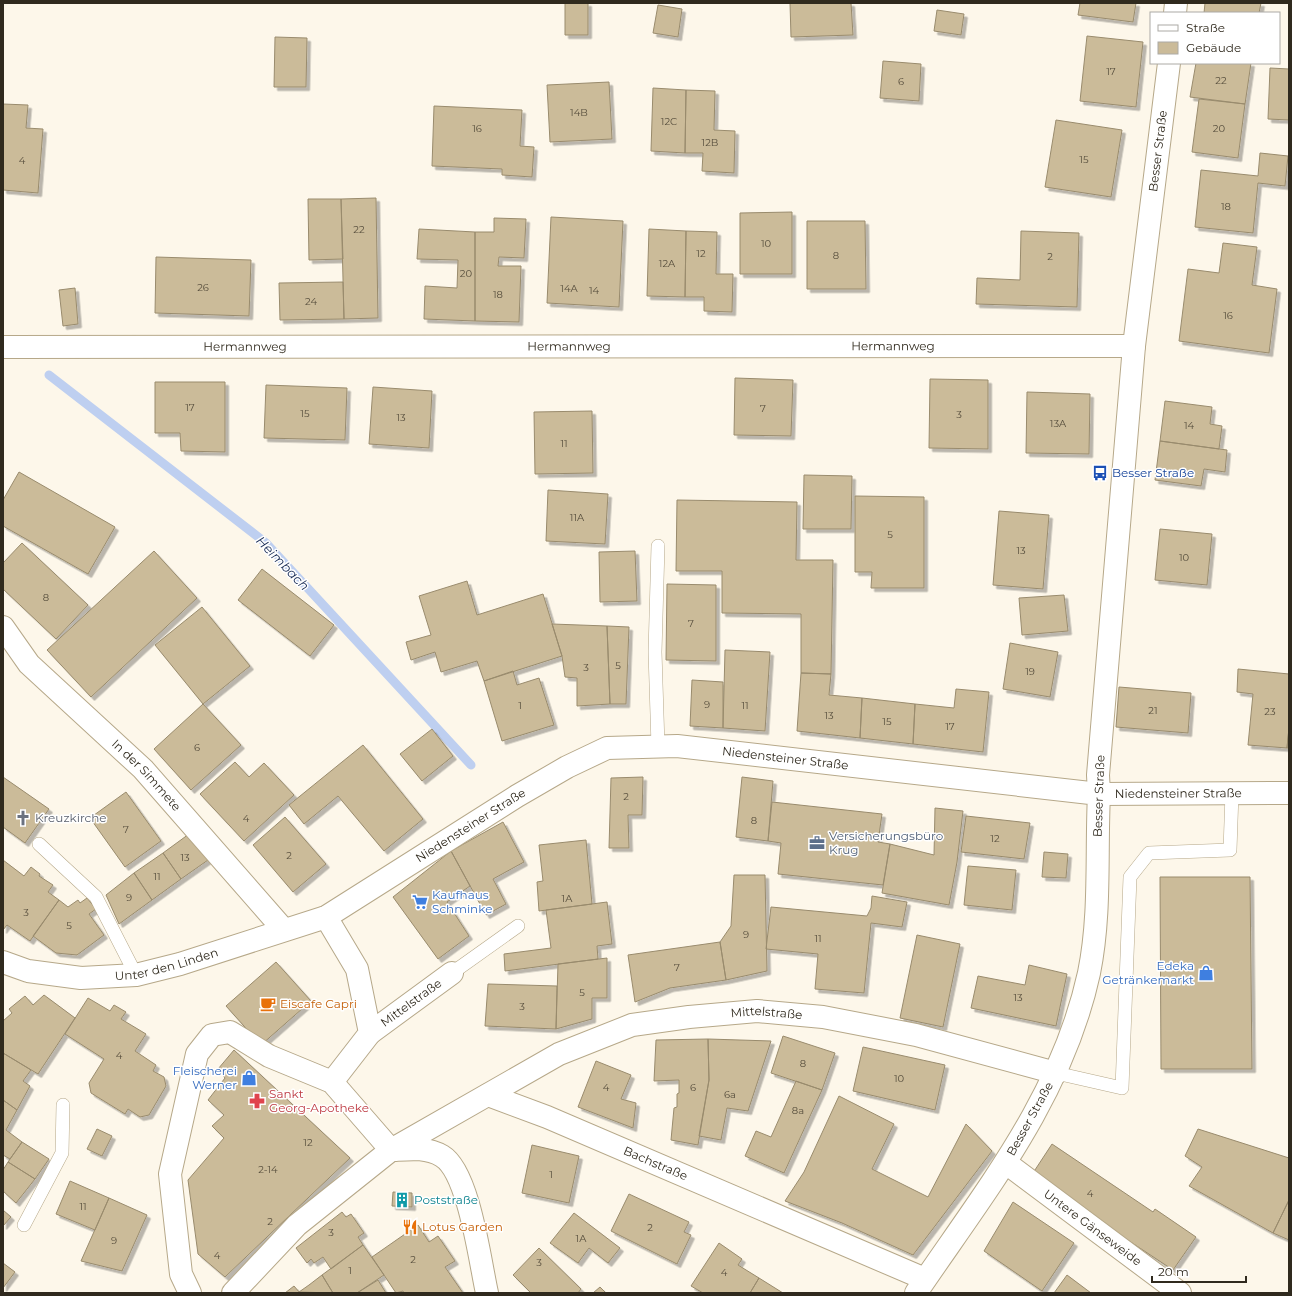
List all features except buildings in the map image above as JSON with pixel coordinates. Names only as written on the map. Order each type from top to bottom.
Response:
[{"type":"street","name":"Besser Straße","points":[[920,1286],[1006,1163],[1056,1073],[1066,1050],[1088,973],[1096,921],[1099,794],[1098,775],[1134,346],[1169,64]]},
{"type":"street","name":"Hermannweg","points":[[3,348],[1134,346]]},
{"type":"street","name":"In der Simmete","points":[[3,627],[30,664],[143,769],[284,930]]},
{"type":"street","name":"Niedensteiner Straße","points":[[326,917],[567,767],[607,748],[677,746],[1099,794],[1289,793]]},
{"type":"street","name":"Unter den Linden","points":[[3,962],[28,971],[81,978],[136,975],[180,964],[326,917]]},
{"type":"street","name":"Mittelstraße","points":[[326,917],[357,969],[370,1033]]},
{"type":"street","name":"Mittelstraße","points":[[332,1082],[370,1033],[452,973]]},
{"type":"street","name":"Mittelstraße","points":[[488,1095],[559,1054],[632,1025],[689,1017],[757,1011],[823,1017],[916,1035],[1056,1073]]},
{"type":"street","points":[[190,1293],[181,1274],[170,1174],[197,1054],[212,1035],[230,1032],[269,1056],[332,1082],[391,1150]]},
{"type":"street","points":[[233,1293],[297,1225],[391,1150],[488,1095]]},
{"type":"street","name":"Bachstraße","points":[[488,1095],[547,1117],[920,1286]]},
{"type":"street","points":[[391,1150],[426,1149],[442,1156],[455,1169],[468,1202],[486,1293]]},
{"type":"street","name":"Untere Gänseweide","points":[[1006,1163],[1180,1293]]},
{"type":"lane","points":[[658,546],[655,652],[658,746]]},
{"type":"lane","points":[[1056,1073],[1122,1088],[1130,877],[1149,853],[1230,850],[1232,793]]},
{"type":"lane","points":[[38,844],[96,897],[136,975]]},
{"type":"lane","points":[[452,973],[518,926]]},
{"type":"lane","points":[[24,1224],[62,1153],[63,1105]]},
{"type":"waterway","name":"Heimbach","points":[[49,375],[266,543],[471,765]]},
{"type":"place","name":"Besser Straße","points":[[1100,473]]},
{"type":"place","name":"Kreuzkirche","points":[[23,818]]},
{"type":"place","name":"Versicherungsbüro Krug","points":[[817,843]]},
{"type":"place","name":"Kaufhaus Schminke","points":[[420,902]]},
{"type":"place","name":"Edeka Getränkemarkt","points":[[1206,973]]},
{"type":"place","name":"Eiscafe Capri","points":[[268,1004]]},
{"type":"place","name":"Fleischerei Werner","points":[[249,1078]]},
{"type":"place","name":"Sankt Georg-Apotheke","points":[[257,1101]]},
{"type":"place","name":"Poststraße","points":[[402,1200]]},
{"type":"place","name":"Lotus Garden","points":[[410,1227]]}]
